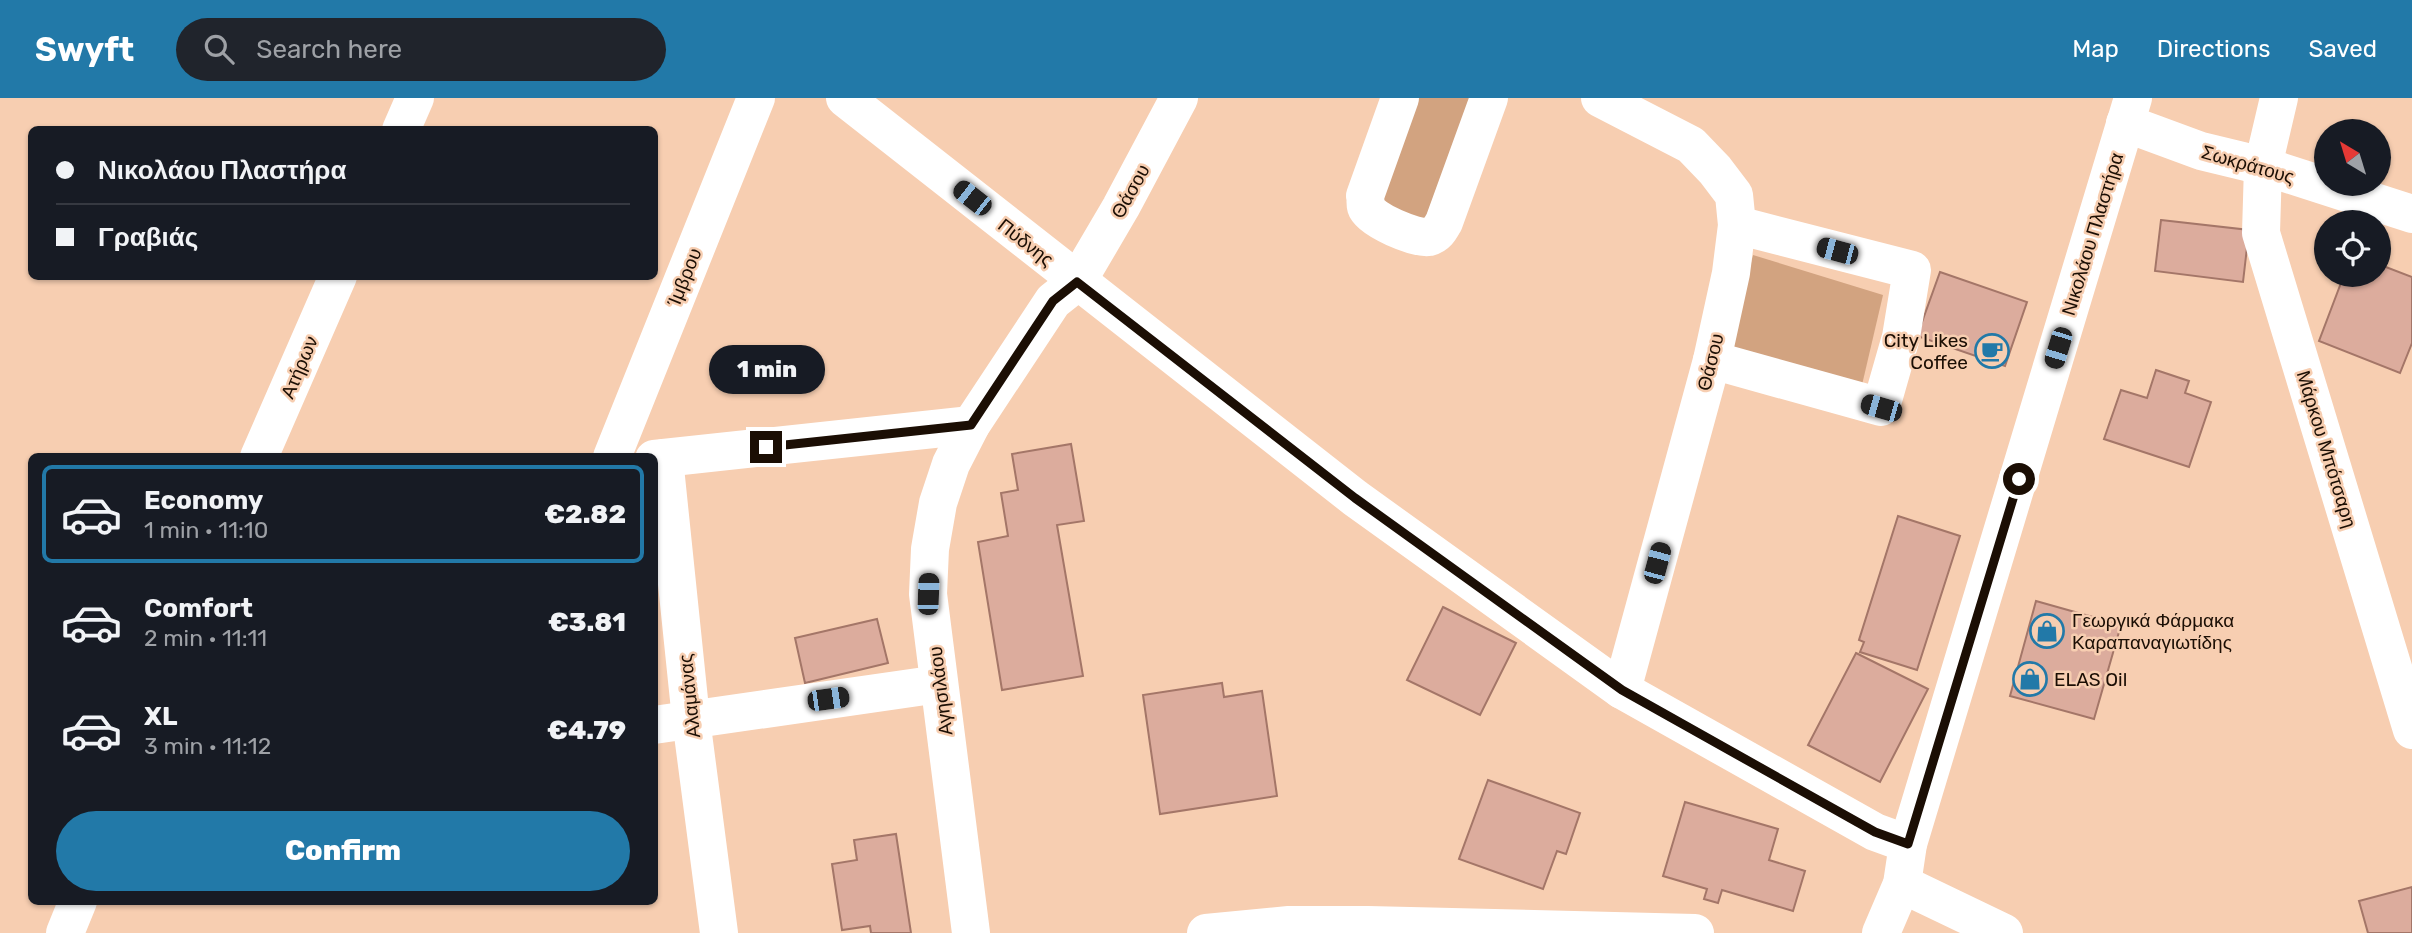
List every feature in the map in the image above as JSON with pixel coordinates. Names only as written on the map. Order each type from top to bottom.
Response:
[{"type":"street","points":[[403,126],[415,98]]},
{"type":"street","name":"Ίμβρου","points":[[614,453],[756,98]]},
{"type":"street","name":"Πύδνης","points":[[845,98],[1355,498],[1622,690],[1875,832],[1908,844]]},
{"type":"street","name":"Θάσου","points":[[1077,282],[1180,98]]},
{"type":"street","points":[[1400,98],[1365,196],[1366,208],[1373,217],[1418,237],[1437,233],[1444,222],[1489,98]]},
{"type":"street","name":"Θάσου","points":[[1600,98],[1691,145],[1734,195],[1737,225],[1731,273],[1712,360],[1622,690]]},
{"type":"street","name":"Μάρκου Μπότσαρη","points":[[2279,98],[2263,166],[2261,233],[2412,730]]},
{"type":"street","name":"Σωκράτους","points":[[2129,111],[2201,151],[2263,166],[2412,214]]},
{"type":"street","name":"Νικολάου Πλαστήρα","points":[[1881,933],[1902,884],[1908,844],[2129,111]]},
{"type":"street","points":[[1712,360],[1881,408],[1901,337],[1912,270],[1737,225]]},
{"type":"street","name":"Ατήρων","points":[[262,453],[336,280]]},
{"type":"street","name":"Αγησιλάου","points":[[971,933],[928,594],[930,549],[938,503],[951,464],[971,425],[1053,301],[1077,282]]},
{"type":"street","points":[[659,459],[971,425]]},
{"type":"street","name":"Αλαμάνας","points":[[659,459],[673,722],[719,933]]},
{"type":"street","points":[[673,722],[939,684]]},
{"type":"street","points":[[1902,884],[2004,933]]},
{"type":"street","points":[[65,933],[76,905]]},
{"type":"street","points":[[1206,933],[1289,925],[1369,929],[1695,933]]},
{"type":"shaded area","points":[[1408,98],[1470,98],[1419,236],[1366,212]]},
{"type":"shaded area","points":[[1753,255],[1883,295],[1858,402],[1727,360]]},
{"type":"building","points":[[2161,220],[2249,230],[2243,282],[2155,271]]},
{"type":"building","points":[[2391,269],[2412,277],[2412,343],[2400,373],[2319,341],[2339,287],[2391,287]]},
{"type":"building","points":[[1940,272],[2027,302],[2005,366],[1917,336]]},
{"type":"building","points":[[2156,370],[2189,381],[2185,393],[2211,402],[2189,467],[2104,439],[2121,390],[2147,398]]},
{"type":"building","points":[[1071,444],[1084,521],[1057,525],[1083,676],[1002,690],[978,542],[1008,536],[1001,493],[1018,490],[1012,454]]},
{"type":"building","points":[[1898,516],[1960,536],[1917,670],[1860,652],[1864,642],[1859,640]]},
{"type":"building","points":[[2036,601],[2121,625],[2094,719],[2010,696]]},
{"type":"building","points":[[1443,607],[1516,643],[1480,715],[1407,680]]},
{"type":"building","points":[[877,619],[888,663],[805,683],[795,638]]},
{"type":"building","points":[[1856,653],[1928,689],[1880,782],[1808,745]]},
{"type":"building","points":[[1222,683],[1224,697],[1262,691],[1277,796],[1160,814],[1143,695]]},
{"type":"building","points":[[1488,780],[1580,813],[1566,854],[1557,851],[1543,889],[1459,859]]},
{"type":"building","points":[[1685,802],[1778,829],[1769,860],[1805,871],[1793,911],[1722,890],[1718,903],[1704,899],[1707,889],[1663,876]]},
{"type":"building","points":[[896,834],[911,933],[871,933],[870,926],[842,930],[832,864],[857,860],[854,840]]},
{"type":"building","points":[[2412,887],[2412,933],[2368,933],[2359,901]]},
{"type":"place","name":"City Likes Coffee","points":[[1992,351]]},
{"type":"place","name":"Γεωργικά Φάρμακα Καραπαναγιωτίδης","points":[[2047,631]]},
{"type":"place","name":"ELAS Oil","points":[[2030,679]]},
{"type":"route","points":[[766,447],[971,425],[1053,301],[1077,282],[1355,498],[1622,690],[1875,832],[1908,844],[2019,479]]}]
